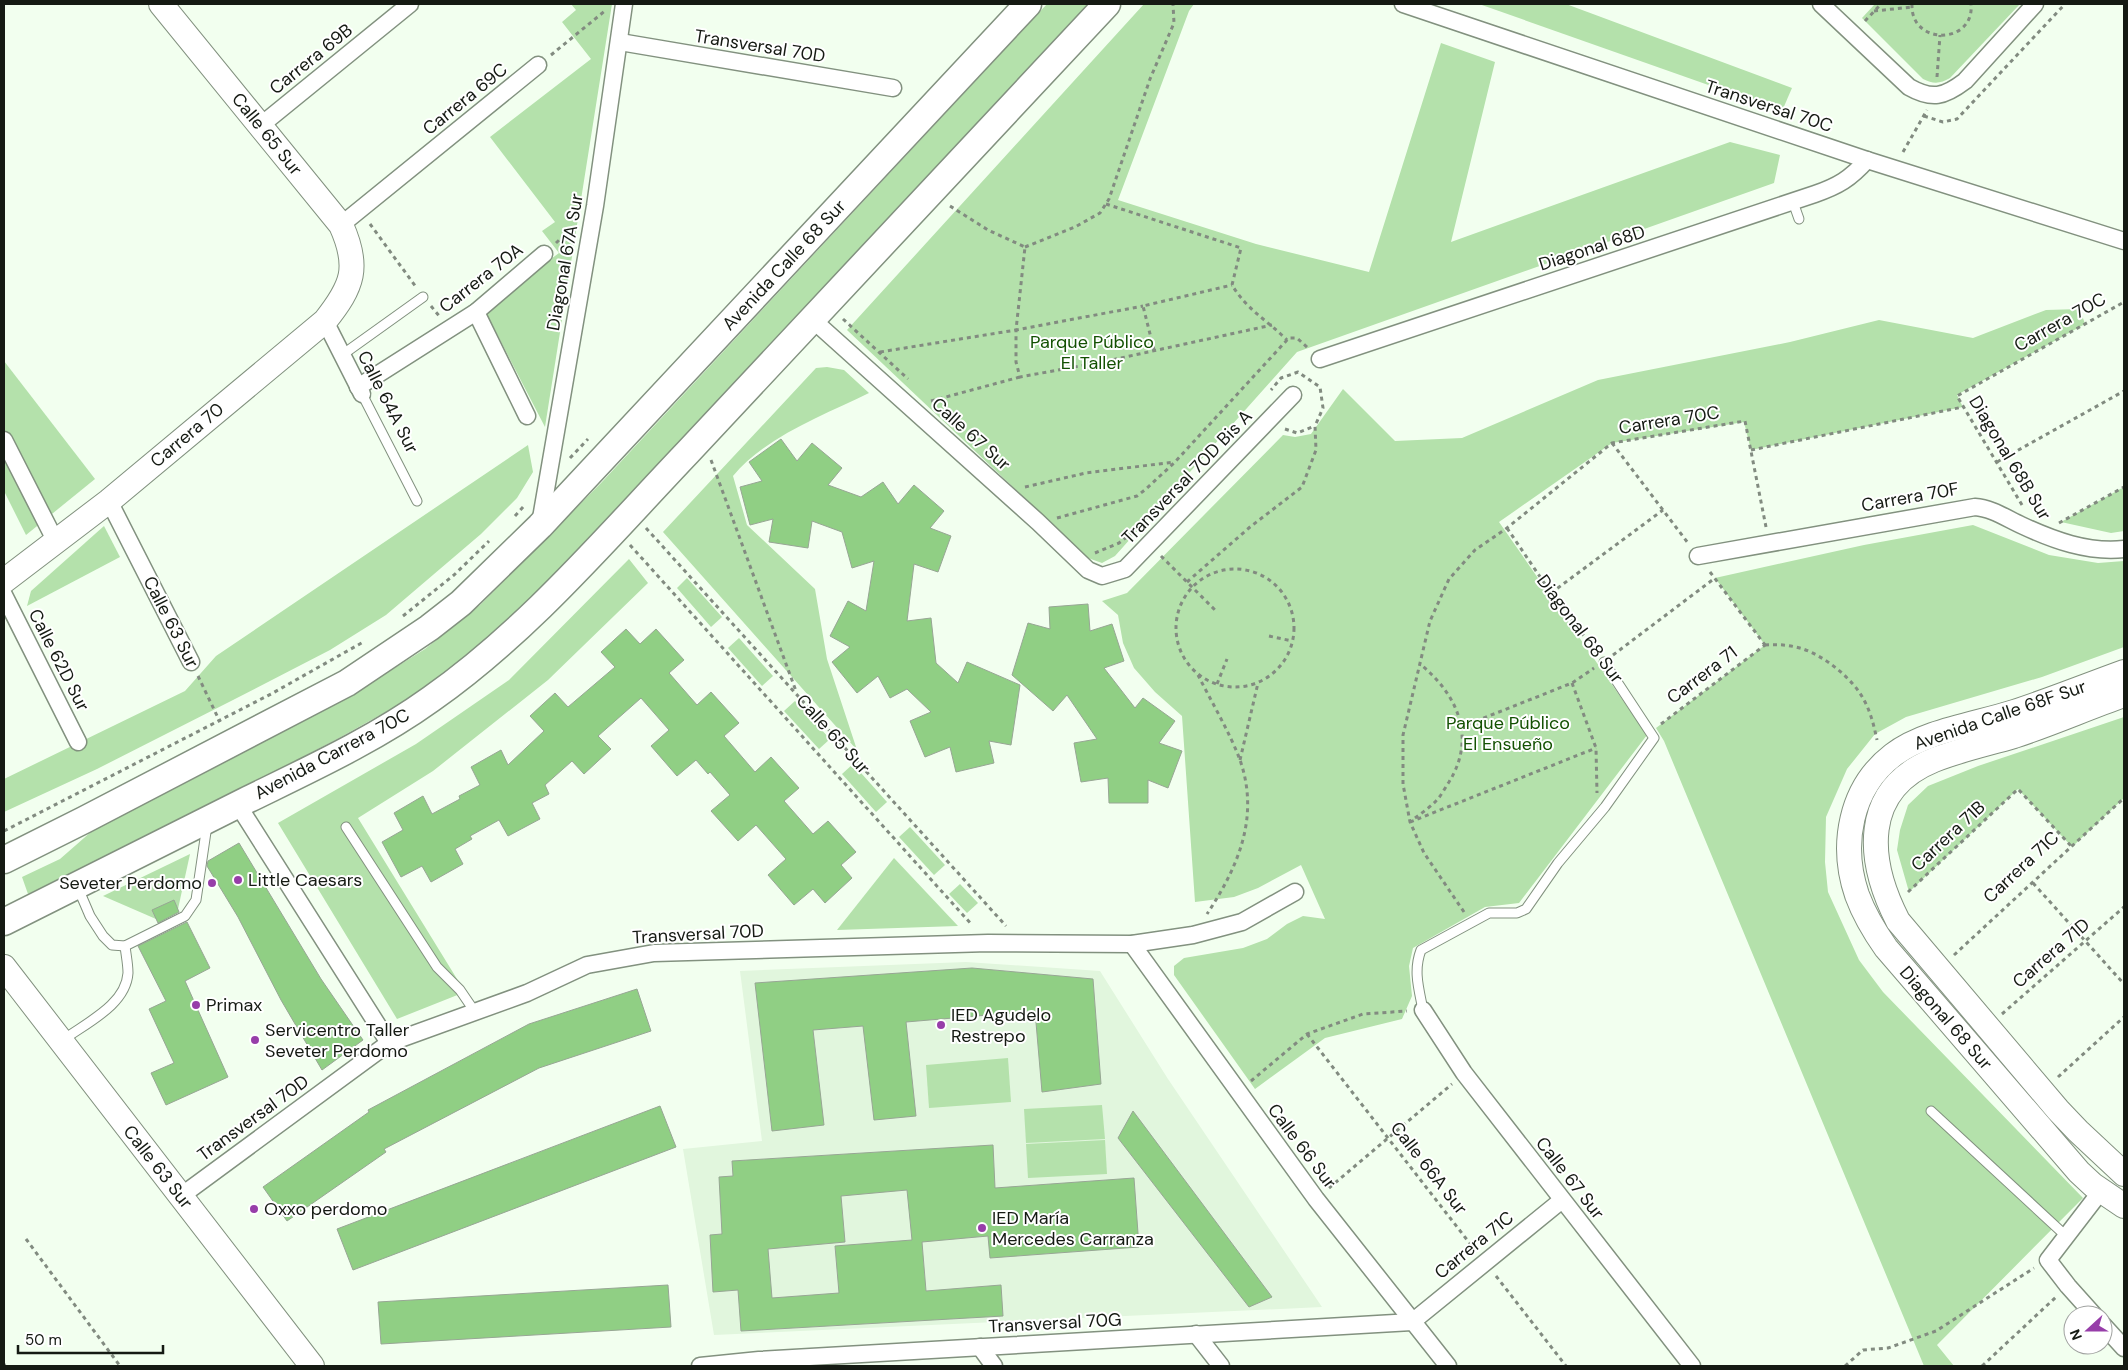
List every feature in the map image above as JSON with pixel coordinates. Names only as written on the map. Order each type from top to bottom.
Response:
[{"type":"main road","name":"Avenida Calle 68 Sur","points":[[540,526],[1028,4]]},
{"type":"main road","points":[[623,534],[813,320],[1107,4]]},
{"type":"main road","points":[[4,860],[347,683],[429,628],[460,603],[540,526]]},
{"type":"main road","name":"Avenida Carrera 70C","points":[[4,922],[322,763],[430,701],[502,643],[623,534]]},
{"type":"street","name":"Calle 65 Sur","points":[[161,4],[341,225],[349,242],[353,260],[353,274]]},
{"type":"street","name":"Carrera 69B","points":[[260,126],[410,4]]},
{"type":"street","name":"Diagonal 67A Sur","points":[[540,526],[595,206],[624,4]]},
{"type":"street","name":"Transversal 70C","points":[[1403,4],[1867,160],[2124,242]]},
{"type":"street","points":[[1821,4],[1909,87],[1923,94],[1936,96],[1952,91],[1965,82],[2035,4]]},
{"type":"street","name":"Transversal 70D","points":[[620,42],[893,88]]},
{"type":"street","name":"Carrera 69C","points":[[341,225],[538,65]]},
{"type":"street","name":"Diagonal 68D","points":[[1320,359],[1793,202],[1836,186],[1854,175],[1867,160]]},
{"type":"street","name":"Carrera 70A","points":[[360,390],[476,312],[544,254]]},
{"type":"street","name":"Carrera 70","points":[[4,581],[109,501],[325,321],[341,301],[348,289],[353,274]]},
{"type":"street","points":[[476,312],[528,416]]},
{"type":"street","name":"Calle 67 Sur","points":[[813,320],[1024,509],[1088,570],[1102,576]]},
{"type":"street","name":"Calle 64A Sur","points":[[325,321],[360,390]]},
{"type":"street","name":"Transversal 70D Bis A","points":[[1102,576],[1126,569],[1294,395]]},
{"type":"street","points":[[4,440],[56,542]]},
{"type":"street","name":"Calle 63 Sur","points":[[109,501],[191,662]]},
{"type":"street","name":"Carrera 70F","points":[[1698,556],[1975,507],[1993,512],[2039,534],[2076,546],[2108,551],[2124,549]]},
{"type":"street","name":"Calle 62D Sur","points":[[4,595],[78,742]]},
{"type":"street","name":"Avenida Calle 68F Sur","points":[[1862,791],[1870,777],[1881,766],[1894,754],[1912,743],[2013,712],[2124,672]]},
{"type":"street","name":"Avenida Calle 68F Sur","points":[[1885,800],[1904,777],[1933,760],[2014,736],[2124,695]]},
{"type":"street","name":"Diagonal 68 Sur","points":[[1862,791],[1854,810],[1850,837],[1851,866],[1857,894],[1870,924],[1886,948],[2064,1156],[2079,1172],[2124,1206]]},
{"type":"street","name":"Diagonal 68 Sur","points":[[1885,800],[1877,821],[1875,841],[1878,867],[1886,898],[1898,921],[2058,1110],[2123,1172]]},
{"type":"street","points":[[238,805],[389,1043]]},
{"type":"street","name":"Transversal 70D","points":[[181,1196],[389,1043],[526,993],[588,965],[654,953],[988,943],[1132,944],[1192,935],[1242,922],[1295,892]]},
{"type":"street","name":"Calle 66 Sur","points":[[1132,944],[1237,1093],[1316,1199],[1448,1366]]},
{"type":"street","name":"Calle 63 Sur","points":[[4,967],[312,1366]]},
{"type":"street","name":"Calle 67 Sur","points":[[1423,1010],[1464,1074],[1692,1366]]},
{"type":"street","points":[[2085,1305],[2048,1260],[2101,1190]]},
{"type":"street","name":"Carrera 71C","points":[[1412,1322],[1562,1200]]},
{"type":"street","name":"Transversal 70G","points":[[700,1366],[980,1347],[1412,1322]]},
{"type":"street","points":[[1196,1334],[1221,1366]]},
{"type":"street","points":[[2113,1335],[2124,1348]]},
{"type":"street","points":[[980,1347],[994,1366]]},
{"type":"lane","points":[[1793,202],[1799,219]]},
{"type":"lane","points":[[342,355],[423,297]]},
{"type":"lane","name":"Calle 64A Sur","points":[[360,390],[416,501]]},
{"type":"lane","points":[[1423,1010],[1416,974],[1421,950],[1489,913],[1517,913],[1526,909],[1558,863],[1598,816],[1654,738],[1604,662]]},
{"type":"lane","points":[[77,886],[90,916],[103,936],[112,945],[125,946],[185,916],[196,900],[209,819]]},
{"type":"lane","points":[[346,827],[437,967],[460,990],[476,1012]]},
{"type":"lane","points":[[61,1041],[118,1001],[124,991],[128,973],[125,946]]},
{"type":"lane","points":[[1931,1111],[2066,1236]]},
{"type":"path","points":[[945,204],[988,230],[1025,247],[1075,227],[1100,213],[1110,198],[1150,79],[1174,23],[1173,4]]},
{"type":"path","points":[[1861,25],[1881,4]]},
{"type":"path","points":[[1874,11],[1912,5],[1918,24],[1925,30],[1940,35],[1955,33],[1963,27],[1969,18],[1972,4]]},
{"type":"path","points":[[538,65],[607,10]]},
{"type":"path","points":[[1894,168],[1936,96],[1940,35]]},
{"type":"path","points":[[1106,204],[1241,248],[1232,285]]},
{"type":"path","name":"Carrera 70A","points":[[544,254],[595,206]]},
{"type":"path","points":[[359,210],[423,297],[450,329]]},
{"type":"path","points":[[1020,377],[1016,362],[1016,330],[1022,290],[1025,247]]},
{"type":"path","points":[[880,352],[1016,330],[1143,306],[1232,285]]},
{"type":"path","points":[[1232,285],[1249,308],[1272,325],[1287,340]]},
{"type":"path","name":"Carrera 70C","points":[[1957,396],[2124,302]]},
{"type":"path","points":[[1143,306],[1154,350]]},
{"type":"path","points":[[840,317],[912,382]]},
{"type":"path","points":[[931,401],[1020,377],[1106,361],[1272,325]]},
{"type":"path","points":[[1060,526],[1053,519],[1141,493],[1175,462],[1289,338],[1297,338],[1320,359]]},
{"type":"path","points":[[1187,582],[1250,527],[1302,487],[1316,450],[1315,426],[1323,408],[1320,388],[1298,372],[1281,378],[1268,393]]},
{"type":"path","points":[[1997,462],[2124,391]]},
{"type":"path","points":[[925,395],[938,408]]},
{"type":"path","name":"Diagonal 68B Sur","points":[[1957,396],[2039,534]]},
{"type":"path","points":[[1769,542],[1750,450],[1964,407]]},
{"type":"path","points":[[1267,422],[1297,433],[1315,426]]},
{"type":"path","name":"Carrera 70C","points":[[1472,923],[1424,853],[1410,822],[1402,784],[1403,735],[1430,621],[1448,579],[1475,550],[1507,528],[1612,443],[1745,422],[1750,450]]},
{"type":"path","points":[[510,521],[592,434]]},
{"type":"path","points":[[710,455],[797,694]]},
{"type":"path","points":[[1030,494],[1024,488],[1086,473],[1175,462]]},
{"type":"path","points":[[2039,534],[2124,487]]},
{"type":"path","points":[[1551,593],[1663,510]]},
{"type":"path","name":"Calle 65 Sur","points":[[644,526],[1022,944]]},
{"type":"path","points":[[1089,550],[1097,554],[1119,543],[1140,527]]},
{"type":"path","name":"Diagonal 68 Sur","points":[[1507,528],[1551,593],[1604,662]]},
{"type":"path","points":[[401,617],[454,574],[496,534]]},
{"type":"path","name":"Calle 65 Sur","points":[[623,534],[988,943]]},
{"type":"path","points":[[1150,544],[1215,610]]},
{"type":"path","points":[[1192,935],[1218,897],[1234,866],[1246,833],[1248,798],[1240,761],[1197,673],[1183,654],[1177,632],[1180,610],[1184,599],[1193,588],[1208,576],[1230,570],[1241,570],[1263,577],[1272,583],[1286,600],[1294,623],[1292,641],[1287,657],[1280,666],[1272,674],[1258,682],[1240,687],[1217,684],[1197,673]]},
{"type":"path","points":[[1461,727],[1572,683],[1604,662],[1715,578]]},
{"type":"path","points":[[1270,636],[1292,641]]},
{"type":"path","points":[[4,831],[220,720],[370,639]]},
{"type":"path","name":"Carrera 71","points":[[1656,728],[1765,645],[1779,644],[1804,649],[1826,661],[1850,682],[1864,699],[1873,720],[1881,766]]},
{"type":"path","points":[[1217,684],[1227,659]]},
{"type":"path","name":"Calle 63 Sur","points":[[191,662],[231,744]]},
{"type":"path","points":[[1410,822],[1438,800],[1455,772],[1461,750],[1461,727],[1458,712],[1446,689],[1420,664]]},
{"type":"path","points":[[1240,761],[1258,682]]},
{"type":"path","points":[[1572,683],[1596,748],[1598,816]]},
{"type":"path","points":[[1410,822],[1596,748]]},
{"type":"path","name":"Carrera 71B","points":[[1903,898],[2018,789],[2072,847]]},
{"type":"path","name":"Carrera 71C","points":[[1951,958],[2124,798]]},
{"type":"path","points":[[2032,883],[2124,984]]},
{"type":"path","name":"Carrera 71D","points":[[1995,1020],[2124,907]]},
{"type":"path","points":[[1237,1093],[1307,1034],[1363,1014],[1423,1010]]},
{"type":"path","points":[[2053,1081],[2124,1017]]},
{"type":"path","name":"Calle 66A Sur","points":[[1307,1034],[1566,1366]]},
{"type":"path","points":[[1316,1199],[1464,1074]]},
{"type":"path","points":[[26,1239],[120,1366]]},
{"type":"path","points":[[1845,1366],[1863,1350],[1888,1348],[1936,1331],[1972,1309],[2006,1284],[2048,1260]]},
{"type":"path","points":[[1982,1366],[2068,1286]]},
{"type":"shaded area","name":"IED María Mercedes Carranza","points":[[966,962],[1100,971],[1168,1079],[1322,1307],[714,1335],[683,1149],[762,1141],[740,971]]},
{"type":"green space","points":[[571,4],[612,4],[545,427],[484,309],[559,253],[542,231],[555,222],[490,137],[591,59],[562,22],[576,10]]},
{"type":"green space","points":[[1047,4],[1088,4],[621,506],[533,596],[464,659],[416,695],[339,738],[141,841],[28,894],[22,877],[60,859],[92,831],[361,689],[425,649],[480,605],[601,483]]},
{"type":"green space","name":"Parque Público El Taller","points":[[1144,4],[1194,4],[1189,11],[1118,200],[1256,244],[1369,272],[1441,43],[1495,62],[1451,242],[1730,142],[1780,155],[1774,183],[1297,352],[1115,556],[1102,563],[1088,558],[847,330]]},
{"type":"green space","points":[[1479,4],[1566,4],[1792,88],[1782,111]]},
{"type":"green space","points":[[1875,4],[2020,4],[1950,78],[1936,83],[1923,79],[1862,18]]},
{"type":"green space","name":"Parque Público El Ensueño","points":[[2080,309],[2085,324],[1957,395],[1963,407],[1751,450],[1744,422],[1612,443],[1499,522],[1647,735],[1519,903],[1485,907],[1413,948],[1409,966],[1412,996],[1402,1019],[1325,1038],[1255,1089],[1174,975],[1174,966],[1184,958],[1243,948],[1267,939],[1287,924],[1303,916],[1325,919],[1301,865],[1258,888],[1234,897],[1195,902],[1182,716],[1155,692],[1134,668],[1123,643],[1118,615],[1102,601],[1127,593],[1283,435],[1295,437],[1311,434],[1343,389],[1395,441],[1462,438],[1598,380],[1790,342],[1879,320],[1973,338],[2046,310]]},
{"type":"green space","points":[[4,361],[95,479],[26,535],[4,491]]},
{"type":"green space","points":[[827,367],[844,370],[869,393],[778,438],[746,462],[733,476],[747,525],[815,589],[827,659],[857,750],[663,532],[816,368]]},
{"type":"green space","points":[[528,445],[533,472],[517,498],[481,534],[386,615],[330,650],[97,769],[4,812],[4,779],[185,691],[216,656]]},
{"type":"green space","points":[[2124,487],[2124,531],[2111,533],[2061,522]]},
{"type":"green space","points":[[1973,525],[2049,555],[2098,563],[2124,561],[2124,647],[2042,677],[1906,717],[1875,734],[1847,769],[1826,817],[1825,862],[1828,892],[1859,960],[1883,992],[2083,1198],[1937,1345],[1954,1366],[1924,1366],[1664,741],[1656,728],[1765,645],[1715,578],[1864,545]]},
{"type":"green space","points":[[104,526],[120,557],[27,606],[31,591]]},
{"type":"green space","points":[[629,559],[648,583],[548,680],[433,771],[358,818],[465,992],[397,1019],[278,823],[416,744],[509,680]]},
{"type":"green space","points":[[687,578],[722,617],[711,627],[677,588]]},
{"type":"green space","points":[[739,638],[773,676],[762,686],[728,648]]},
{"type":"green space","points":[[795,701],[830,739],[819,749],[784,711]]},
{"type":"green space","points":[[2124,717],[2124,798],[2072,847],[2018,789],[1909,892],[1897,850],[1900,830],[1908,805],[1928,786],[1978,766]]},
{"type":"green space","points":[[853,764],[887,802],[876,812],[842,774]]},
{"type":"green space","points":[[910,827],[945,865],[934,875],[899,837]]},
{"type":"green space","points":[[190,854],[178,909],[156,919],[103,896]]},
{"type":"green space","points":[[894,858],[958,926],[837,930]]},
{"type":"green space","points":[[960,884],[978,903],[967,913],[949,894]]},
{"type":"green space","points":[[1008,1058],[1011,1102],[929,1108],[926,1065]]},
{"type":"green space","points":[[1102,1105],[1105,1139],[1026,1143],[1024,1109]]},
{"type":"green space","points":[[1105,1140],[1107,1174],[1028,1178],[1026,1144]]},
{"type":"building","points":[[781,439],[797,461],[812,443],[842,468],[828,485],[861,497],[883,482],[898,504],[914,485],[944,511],[930,528],[951,536],[938,572],[914,564],[907,621],[931,618],[936,663],[958,683],[967,662],[1020,685],[1011,745],[989,741],[994,763],[956,772],[950,747],[925,757],[910,721],[931,712],[907,689],[890,698],[878,676],[857,693],[832,662],[850,647],[830,636],[848,601],[866,611],[874,561],[852,568],[842,532],[812,521],[808,548],[769,542],[773,519],[750,525],[740,487],[762,481],[749,462]]},
{"type":"building","points":[[1088,604],[1090,631],[1112,624],[1124,661],[1104,668],[1135,708],[1143,698],[1175,721],[1159,743],[1182,751],[1168,788],[1148,780],[1148,803],[1109,803],[1108,778],[1081,782],[1074,743],[1097,739],[1067,695],[1053,711],[1012,675],[1028,623],[1050,629],[1049,607]]},
{"type":"building","points":[[626,629],[640,644],[656,629],[684,660],[669,673],[697,705],[711,692],[739,723],[724,736],[755,772],[771,757],[799,788],[784,801],[813,834],[828,821],[856,852],[841,865],[852,878],[825,903],[813,889],[794,905],[768,875],[786,859],[756,825],[738,841],[711,811],[730,795],[710,772],[708,774],[696,760],[677,776],[651,746],[669,730],[641,698],[598,736],[611,749],[584,774],[572,761],[545,785],[549,794],[532,803],[540,819],[508,836],[499,820],[470,836],[472,839],[455,849],[463,864],[431,882],[422,866],[401,877],[382,842],[403,830],[394,813],[423,796],[432,814],[460,799],[459,796],[480,785],[471,767],[501,750],[508,765],[544,731],[530,716],[555,693],[568,707],[615,667],[601,652]]},
{"type":"building","points":[[239,843],[321,979],[363,1040],[322,1070],[281,1000],[238,917],[207,866],[208,861]]},
{"type":"building","points":[[174,900],[179,912],[158,923],[152,910]]},
{"type":"building","points":[[187,922],[210,968],[185,981],[228,1077],[166,1105],[151,1073],[174,1063],[149,1009],[166,1001],[138,946]]},
{"type":"building","points":[[972,968],[1093,979],[1101,1084],[1042,1092],[1035,1011],[906,1022],[916,1116],[874,1120],[863,1026],[813,1030],[824,1125],[772,1131],[755,983]]},
{"type":"building","points":[[637,989],[651,1031],[539,1068],[384,1149],[386,1152],[287,1221],[263,1187],[369,1112],[368,1110],[529,1024]]},
{"type":"building","points":[[660,1106],[676,1147],[353,1270],[337,1229]]},
{"type":"building","points":[[1133,1111],[1272,1297],[1249,1307],[1118,1138]]},
{"type":"building","points":[[993,1145],[995,1188],[1134,1178],[1139,1247],[990,1258],[988,1236],[922,1242],[926,1291],[1001,1285],[1003,1316],[741,1331],[738,1290],[713,1292],[710,1235],[722,1234],[719,1177],[733,1176],[732,1161]],"holes":[[[907,1190],[912,1240],[835,1246],[839,1293],[772,1298],[768,1249],[845,1242],[841,1196]]]},
{"type":"building","points":[[668,1285],[671,1327],[381,1344],[378,1302]]},
{"type":"place","name":"Little Caesars","points":[[238,880]]},
{"type":"place","name":"Seveter Perdomo","points":[[212,883]]},
{"type":"place","name":"Primax","points":[[196,1005]]},
{"type":"place","name":"IED Agudelo Restrepo","points":[[941,1025]]},
{"type":"place","name":"Servicentro Taller Seveter Perdomo","points":[[255,1040]]},
{"type":"place","name":"Oxxo perdomo","points":[[254,1209]]},
{"type":"place","name":"IED María Mercedes Carranza","points":[[982,1228]]}]
